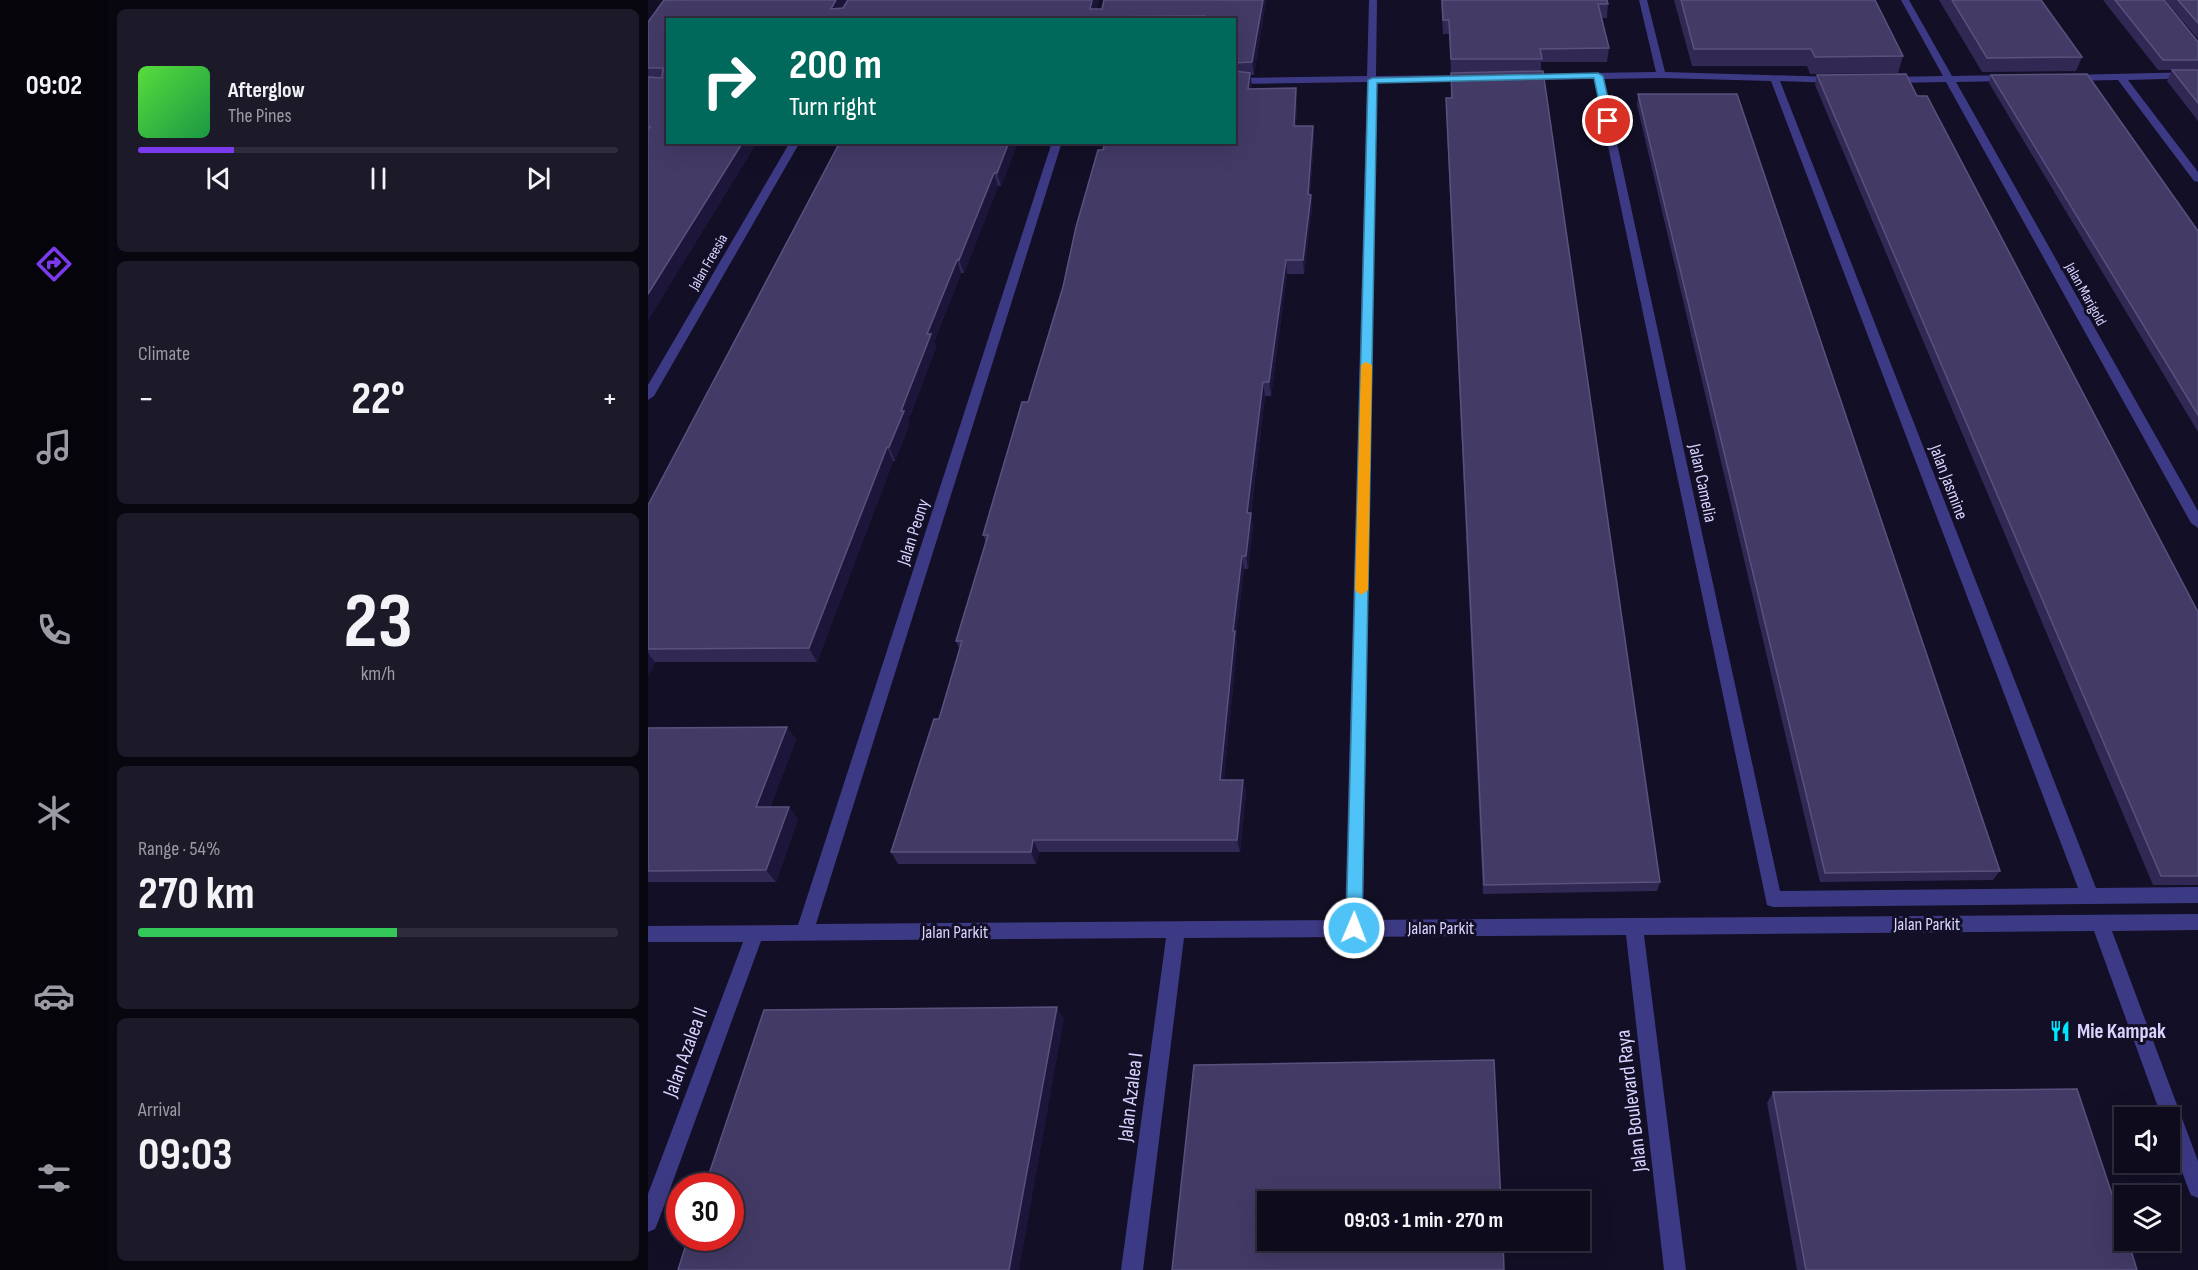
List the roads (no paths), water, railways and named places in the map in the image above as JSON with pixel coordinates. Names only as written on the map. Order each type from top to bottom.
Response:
[{"type":"street","points":[[1354,928],[1373,0]]},
{"type":"street","points":[[1643,0],[1661,75]]},
{"type":"street","name":"Jalan Marigold","points":[[1905,0],[1947,79],[2198,523]]},
{"type":"street","points":[[1515,77],[1661,75],[1775,81],[1844,80]]},
{"type":"street","points":[[2063,78],[2198,75]]},
{"type":"street","name":"Jalan Camelia","points":[[1598,76],[1773,898],[2090,896]]},
{"type":"street","points":[[2121,77],[2198,179]]},
{"type":"street","points":[[1236,81],[1479,78]]},
{"type":"street","points":[[1878,80],[2017,78]]},
{"type":"street","name":"Jalan Jasmine","points":[[1775,81],[2090,896]]},
{"type":"street","name":"Jalan Freesia","points":[[648,396],[794,144]]},
{"type":"street","name":"Jalan Peony","points":[[804,933],[1056,144]]},
{"type":"street","points":[[2090,896],[2198,895]]},
{"type":"street","name":"Jalan Parkit","points":[[648,934],[2198,921]]},
{"type":"street","points":[[2100,922],[2198,1188]]},
{"type":"street","name":"Jalan Boulevard Raya","points":[[1634,926],[1675,1270]]},
{"type":"street","name":"Jalan Azalea I","points":[[1132,1270],[1176,930]]},
{"type":"street","name":"Jalan Azalea II","points":[[648,1222],[755,933]]},
{"type":"place","name":"Mie Kampak","points":[[2060,1031]]}]
